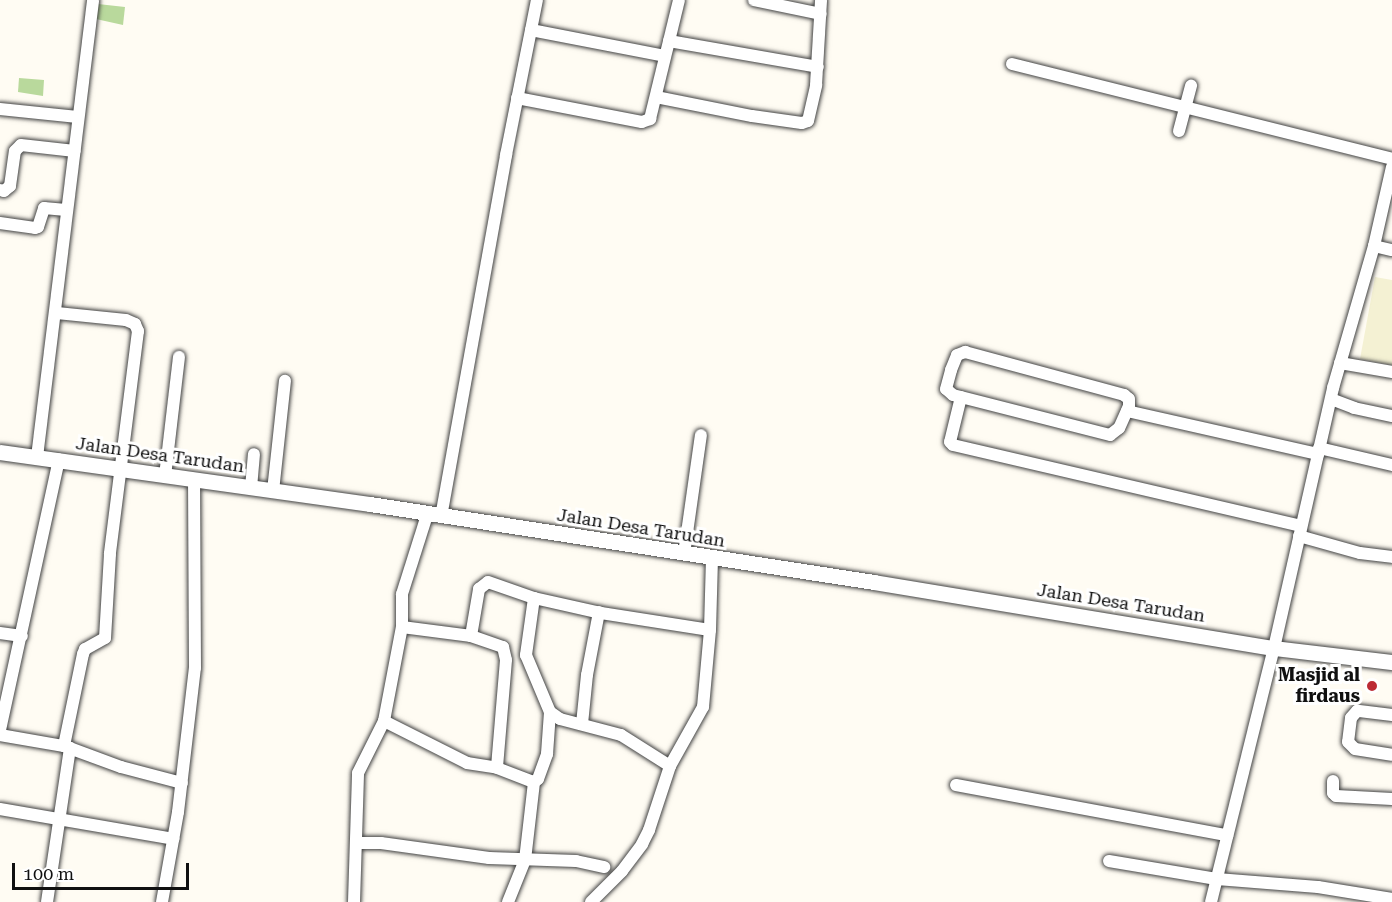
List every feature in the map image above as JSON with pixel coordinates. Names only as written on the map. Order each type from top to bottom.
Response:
[{"type":"street","points":[[37,457],[57,313],[66,210],[93,0]]},
{"type":"street","points":[[354,902],[358,773],[384,720],[402,627],[403,586],[434,516],[537,0]]},
{"type":"street","points":[[517,98],[642,122],[650,119],[679,0]]},
{"type":"street","points":[[754,0],[821,14]]},
{"type":"street","points":[[656,97],[752,116],[802,123],[810,118],[818,67],[821,0]]},
{"type":"street","points":[[531,30],[665,56]]},
{"type":"street","points":[[669,41],[818,67]]},
{"type":"street","points":[[1012,64],[1392,159]]},
{"type":"street","points":[[1179,131],[1191,86]]},
{"type":"street","points":[[0,108],[78,117]]},
{"type":"street","points":[[0,190],[4,191],[10,186],[15,151],[21,145],[75,151]]},
{"type":"street","points":[[1211,902],[1274,648],[1331,399],[1374,246],[1392,168]]},
{"type":"street","points":[[0,223],[35,228],[38,227],[44,208],[66,210]]},
{"type":"street","points":[[1374,246],[1392,250]]},
{"type":"street","points":[[47,902],[67,747],[83,654],[85,649],[105,638],[110,554],[119,470],[138,331],[136,326],[126,320],[57,313]]},
{"type":"street","points":[[965,352],[1124,395],[1130,403],[1127,411],[1116,433],[1110,435],[950,394],[946,388],[956,357],[965,352]]},
{"type":"street","points":[[165,476],[179,357]]},
{"type":"street","points":[[1340,363],[1392,372]]},
{"type":"street","points":[[273,491],[285,381]]},
{"type":"street","points":[[961,397],[950,442],[953,445],[1300,531],[1360,553],[1392,557]]},
{"type":"street","points":[[1331,399],[1354,408],[1392,416]]},
{"type":"street","points":[[1127,411],[1392,465]]},
{"type":"street","points":[[684,554],[701,435]]},
{"type":"street","name":"Jalan Desa Tarudan","points":[[0,452],[898,586],[1274,648],[1392,662]]},
{"type":"street","points":[[251,488],[254,454]]},
{"type":"street","points":[[58,459],[0,733],[67,747],[122,767],[182,783]]},
{"type":"street","points":[[162,902],[182,783],[195,668],[194,481]]},
{"type":"street","points":[[591,902],[622,871],[642,844],[649,830],[670,766],[703,707],[705,629],[712,558]]},
{"type":"street","points":[[471,636],[479,589],[484,583],[534,598],[599,612],[705,629]]},
{"type":"street","points":[[508,902],[525,860],[534,782],[538,779],[547,754],[550,712],[526,655],[534,598]]},
{"type":"street","points":[[582,724],[587,675],[599,612]]},
{"type":"street","points":[[402,627],[471,636],[498,644],[506,652],[497,768]]},
{"type":"street","points":[[0,633],[22,636]]},
{"type":"street","points":[[1392,715],[1357,711],[1351,718],[1348,742],[1355,749],[1392,755]]},
{"type":"street","points":[[550,712],[560,719],[621,735],[670,766]]},
{"type":"street","points":[[384,720],[467,763],[497,768],[534,782]]},
{"type":"street","points":[[1333,781],[1333,793],[1336,796],[1392,799]]},
{"type":"street","points":[[956,785],[1114,816],[1227,835]]},
{"type":"street","points":[[0,809],[173,839]]},
{"type":"street","points":[[357,843],[525,860],[576,861],[604,867]]},
{"type":"street","points":[[1109,861],[1217,879],[1308,886],[1392,899]]},
{"type":"shaded area","points":[[1375,277],[1392,280],[1392,365],[1360,359]]},
{"type":"green space","points":[[98,4],[125,7],[123,25],[96,19]]},
{"type":"green space","points":[[19,78],[44,80],[43,96],[18,92]]},
{"type":"place","name":"Masjid al firdaus","points":[[1372,686]]}]
